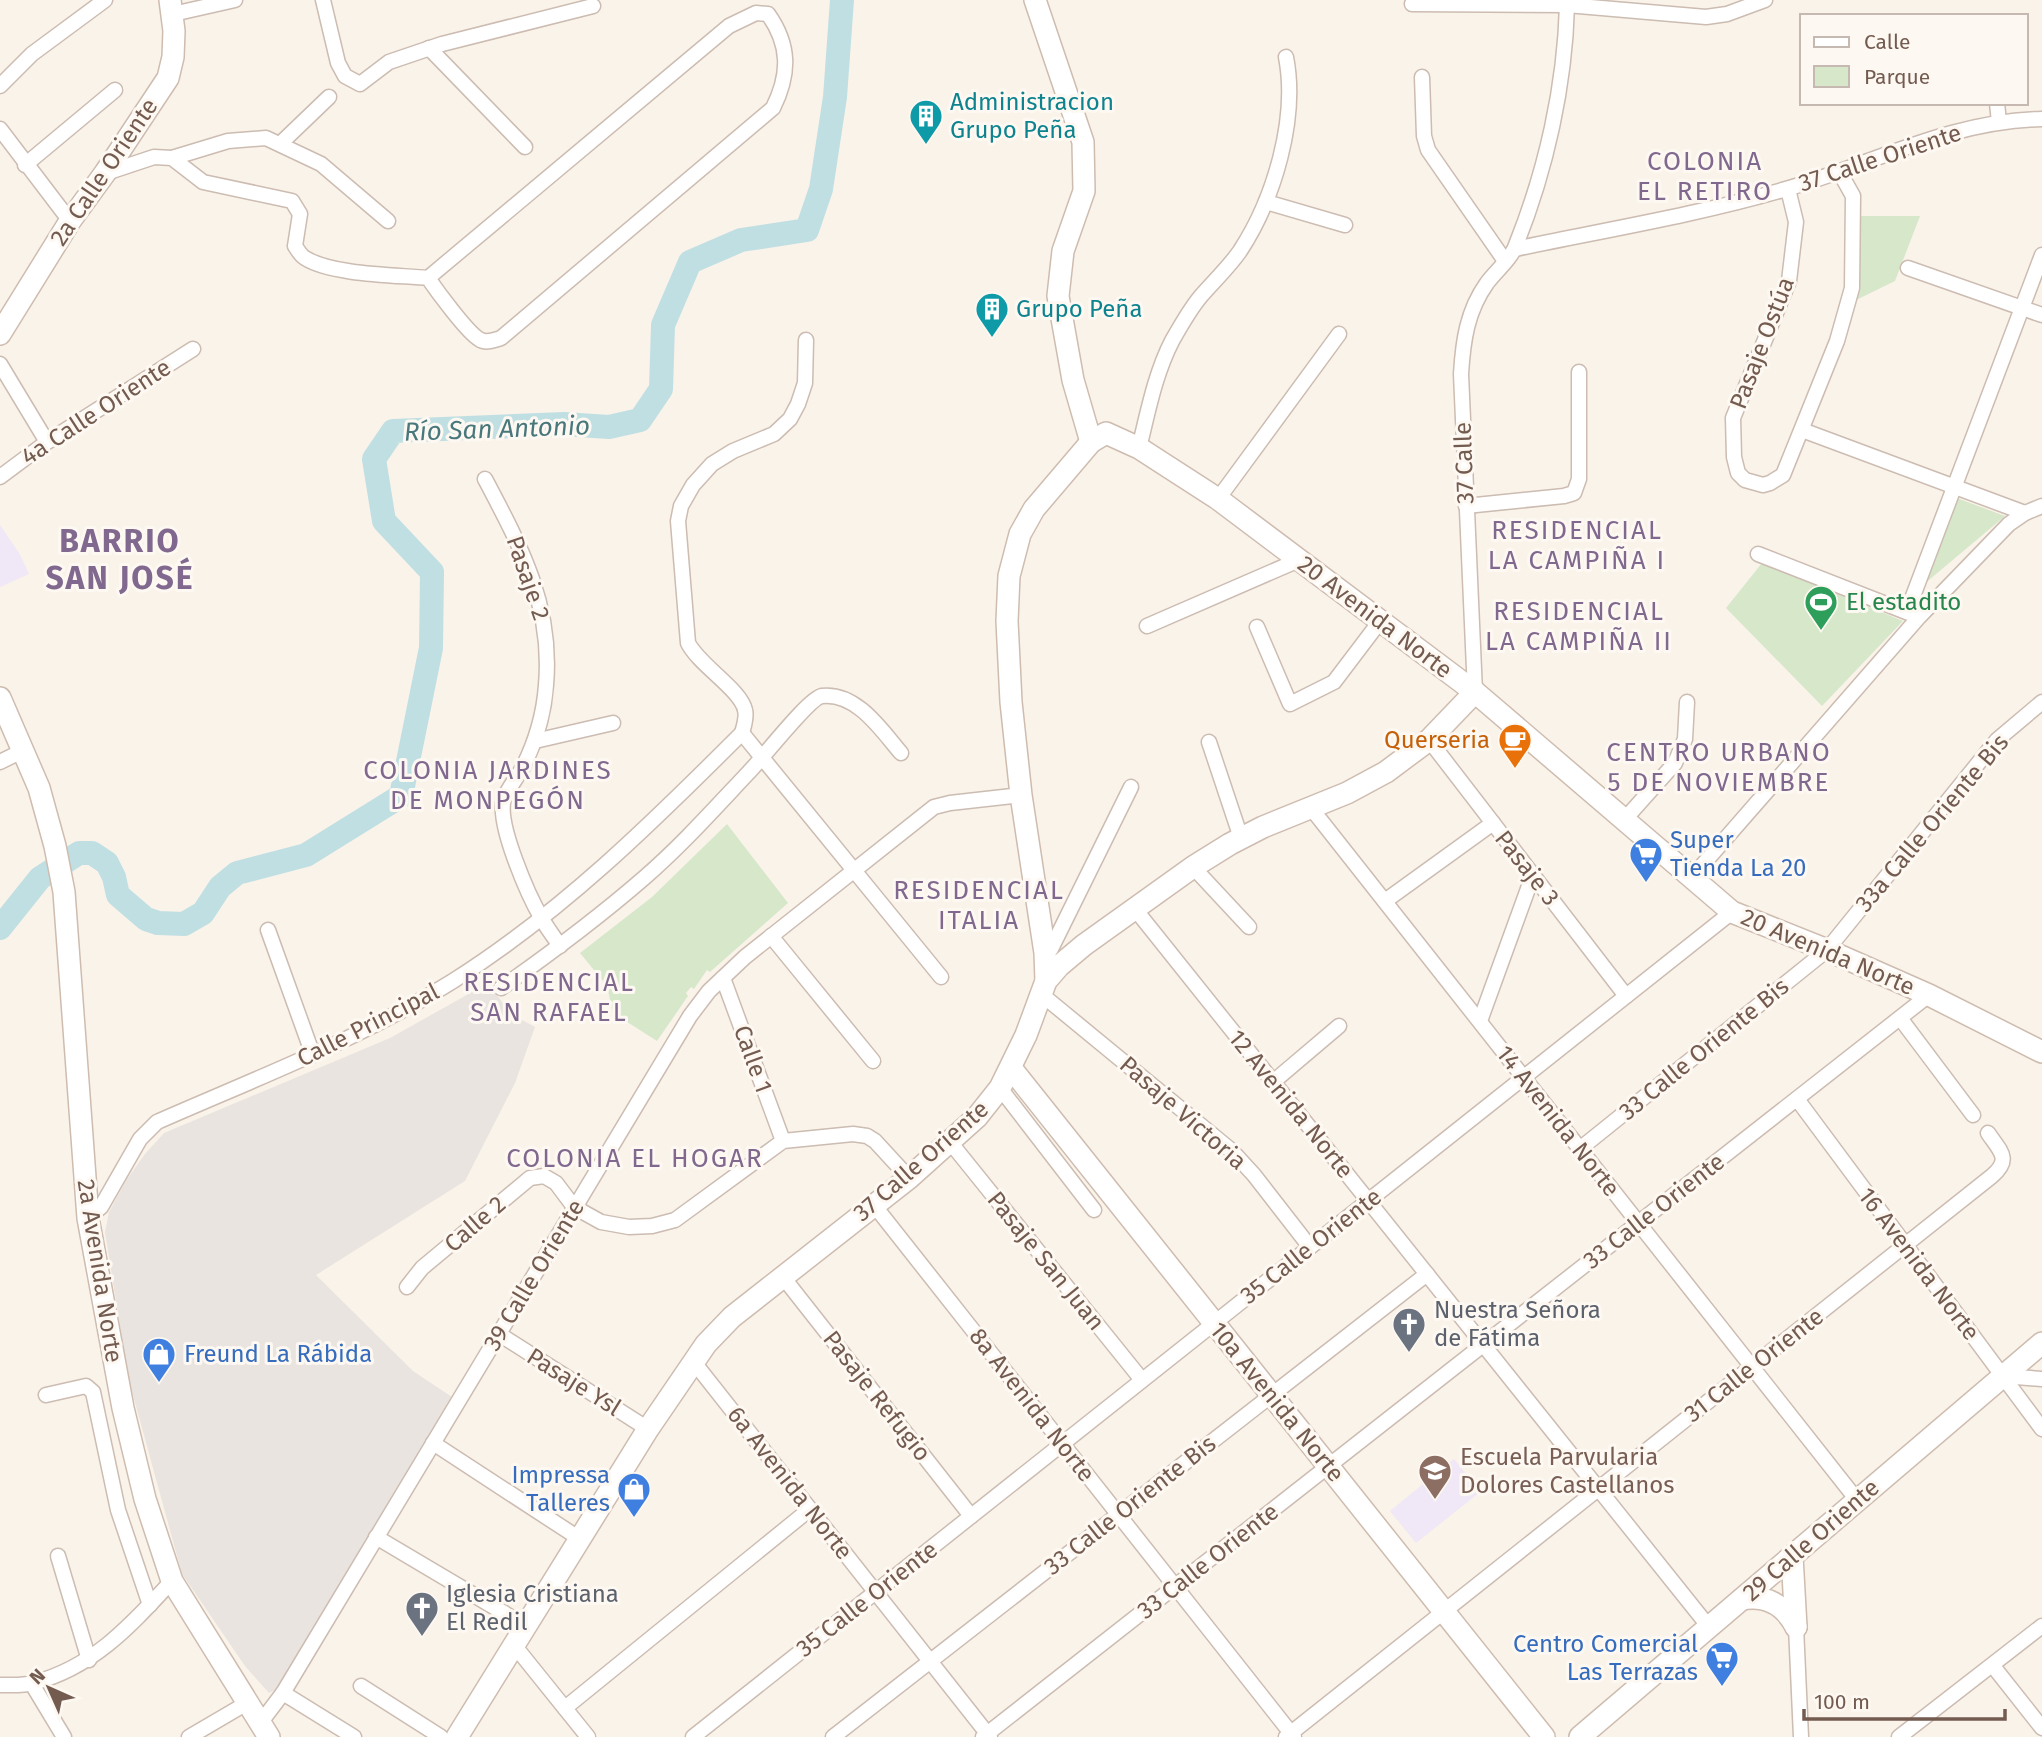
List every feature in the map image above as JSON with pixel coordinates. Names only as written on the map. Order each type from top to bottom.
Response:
[{"type":"street","points":[[0,86],[32,54],[105,0]]},
{"type":"street","points":[[172,7],[235,0]]},
{"type":"street","points":[[323,0],[338,63],[345,76],[359,84],[388,62],[429,48],[593,6]]},
{"type":"street","points":[[1035,0],[1083,142],[1084,191],[1063,251],[1058,296],[1073,380],[1091,442],[1034,509],[1020,534],[1012,559],[1008,591],[1009,663],[1021,795],[1045,953],[1043,988]]},
{"type":"street","points":[[1412,4],[1566,3],[1706,17],[1727,14],[1765,0]]},
{"type":"street","points":[[1515,249],[1534,196],[1550,128],[1563,59],[1566,3]]},
{"type":"street","name":"2a Calle Oriente","points":[[0,334],[70,221],[168,78],[173,57],[172,7]]},
{"type":"street","points":[[172,158],[203,183],[292,201],[300,214],[295,246],[302,257],[318,264],[360,272],[428,278],[729,26],[756,13],[768,14],[776,26],[786,68],[782,89],[773,108],[501,338],[490,342],[479,340],[440,298],[428,278]]},
{"type":"street","points":[[429,48],[525,147]]},
{"type":"street","points":[[1139,448],[1155,387],[1171,343],[1200,298],[1240,250],[1266,202],[1289,116],[1290,79],[1286,57]]},
{"type":"street","points":[[1422,77],[1424,136],[1428,150],[1505,261]]},
{"type":"street","points":[[25,165],[115,90]]},
{"type":"street","points":[[280,144],[329,97]]},
{"type":"street","points":[[1997,105],[1999,122]]},
{"type":"street","name":"37 Calle Oriente","points":[[1515,249],[1686,216],[1788,189],[1922,140],[1999,122],[2042,119]]},
{"type":"street","points":[[0,129],[70,221]]},
{"type":"street","points":[[105,173],[154,157],[172,158],[228,141],[266,138],[321,164],[388,221]]},
{"type":"street","points":[[1839,171],[1853,196],[1852,288],[1837,341],[1802,430],[2025,513]]},
{"type":"street","name":"Pasaje Ostúa","points":[[1788,189],[1796,222],[1789,281],[1733,418],[1734,457],[1738,473],[1754,484],[1770,483],[1783,475],[1802,430]]},
{"type":"street","points":[[1266,202],[1345,225]]},
{"type":"street","name":"37 Calle","points":[[1475,692],[1461,374],[1463,343],[1469,317],[1477,300],[1515,249]]},
{"type":"street","points":[[1913,614],[1954,487],[2042,255]]},
{"type":"street","points":[[1908,268],[2042,315]]},
{"type":"street","points":[[1218,499],[1339,334]]},
{"type":"street","points":[[806,340],[805,383],[799,404],[790,419],[774,433],[733,451],[712,464],[693,485],[679,514],[688,643],[697,657],[742,703],[746,714],[742,733],[941,977]]},
{"type":"street","name":"4a Calle Oriente","points":[[0,477],[47,442],[193,348]]},
{"type":"street","points":[[0,364],[47,442]]},
{"type":"street","points":[[1466,506],[1574,493],[1579,479],[1579,372]]},
{"type":"street","name":"20 Avenida Norte","points":[[1091,442],[1105,433],[1139,448],[1218,499],[1475,692],[1732,912],[1929,995],[2042,1052]]},
{"type":"street","name":"Pasaje 2","points":[[485,479],[517,539],[532,576],[542,609],[547,670],[544,707],[535,741],[505,795],[502,811],[511,848],[542,919],[561,946]]},
{"type":"street","points":[[1692,877],[1913,614],[2009,524],[2042,506]]},
{"type":"street","points":[[1758,554],[1913,614]]},
{"type":"street","points":[[1147,626],[1299,560]]},
{"type":"street","points":[[1257,627],[1290,704],[1325,689],[1334,682],[1381,620]]},
{"type":"street","name":"37 Calle Oriente","points":[[457,1737],[693,1361],[722,1325],[909,1178],[985,1108],[1011,1068],[1043,988],[1070,955],[1193,867],[1241,838],[1369,782],[1429,740],[1475,692]]},
{"type":"street","points":[[501,988],[561,946],[669,855],[764,757],[808,705],[823,696],[837,697],[861,709],[901,753]]},
{"type":"street","name":"2a Avenida Norte","points":[[0,698],[39,788],[62,882],[68,929],[88,1217],[123,1408],[145,1499],[172,1581],[265,1730]]},
{"type":"street","points":[[1625,819],[1675,763],[1685,739],[1687,702]]},
{"type":"street","name":"33a Calle Oriente Bis","points":[[1827,950],[1997,740],[2042,702]]},
{"type":"street","points":[[535,741],[613,723]]},
{"type":"street","name":"Calle Principal","points":[[88,1217],[101,1207],[140,1139],[156,1122],[313,1055],[443,987],[542,919],[617,856],[742,733]]},
{"type":"street","name":"Pasaje 3","points":[[1429,740],[1626,996]]},
{"type":"street","points":[[1209,742],[1241,838]]},
{"type":"street","points":[[0,762],[22,751]]},
{"type":"street","points":[[1045,953],[1051,949],[1131,787]]},
{"type":"street","name":"39 Calle Oriente","points":[[265,1730],[283,1693],[690,1016],[723,978],[771,936],[934,807],[1021,795]]},
{"type":"street","name":"14 Avenida Norte","points":[[1311,808],[1857,1500]]},
{"type":"street","points":[[1385,901],[1493,823]]},
{"type":"street","points":[[1193,867],[1249,927]]},
{"type":"street","points":[[1480,1021],[1533,875]]},
{"type":"street","name":"12 Avenida Norte","points":[[1135,909],[1709,1627]]},
{"type":"street","name":"35 Calle Oriente","points":[[693,1737],[1732,912]]},
{"type":"street","points":[[268,930],[313,1055]]},
{"type":"street","points":[[771,936],[873,1061]]},
{"type":"street","name":"33 Calle Oriente Bis","points":[[1581,1148],[1827,950]]},
{"type":"street","name":"Calle 1","points":[[723,978],[783,1141]]},
{"type":"street","name":"Pasaje Victoria","points":[[1043,988],[1232,1151],[1310,1247]]},
{"type":"street","name":"33 Calle Oriente","points":[[987,1736],[1929,995]]},
{"type":"street","points":[[1900,1018],[1973,1115]]},
{"type":"street","points":[[1273,1082],[1339,1026]]},
{"type":"street","name":"10a Avenida Norte","points":[[1011,1068],[1544,1737]]},
{"type":"street","points":[[1000,1088],[1094,1210]]},
{"type":"street","name":"16 Avenida Norte","points":[[1797,1099],[2042,1429]]},
{"type":"street","name":"31 Calle Oriente","points":[[1291,1736],[1992,1176],[2004,1161],[1988,1133]]},
{"type":"street","points":[[783,1141],[867,1136],[875,1141],[909,1178]]},
{"type":"street","name":"Calle 2","points":[[407,1287],[422,1268],[530,1178],[544,1176],[556,1183],[573,1207],[601,1222],[640,1227],[665,1224],[689,1211],[783,1141]]},
{"type":"street","name":"Pasaje San Juan","points":[[950,1142],[1142,1380]]},
{"type":"street","name":"8a Avenida Norte","points":[[874,1205],[1291,1736]]},
{"type":"street","name":"33 Calle Oriente Bis","points":[[833,1737],[1427,1274]]},
{"type":"street","name":"Pasaje Refugio","points":[[783,1277],[971,1516]]},
{"type":"street","name":"Pasaje Ysl","points":[[499,1334],[648,1429]]},
{"type":"street","name":"29 Calle Oriente","points":[[1580,1737],[2042,1343]]},
{"type":"street","name":"6a Avenida Norte","points":[[693,1361],[987,1736]]},
{"type":"street","points":[[2003,1376],[2042,1379]]},
{"type":"street","points":[[46,1395],[86,1386],[93,1392],[118,1510],[149,1605]]},
{"type":"street","points":[[433,1443],[580,1539]]},
{"type":"street","points":[[565,1708],[810,1509]]},
{"type":"street","points":[[376,1537],[526,1626]]},
{"type":"street","points":[[58,1556],[89,1660]]},
{"type":"street","points":[[1792,1556],[1801,1737]]},
{"type":"street","points":[[0,1685],[32,1684],[89,1660],[125,1631],[172,1581]]},
{"type":"street","points":[[1742,1599],[1758,1598],[1774,1603],[1787,1613],[1796,1627]]},
{"type":"street","points":[[1899,1737],[2042,1626]]},
{"type":"street","points":[[514,1645],[588,1737]]},
{"type":"street","points":[[1993,1666],[2042,1728]]},
{"type":"street","points":[[32,1684],[64,1737]]},
{"type":"street","points":[[361,1686],[441,1737]]},
{"type":"street","points":[[283,1693],[354,1737]]},
{"type":"street","points":[[189,1737],[247,1703]]},
{"type":"shaded area","points":[[0,525],[29,574],[0,587]]},
{"type":"shaded area","points":[[488,983],[511,1014],[535,1027],[515,1083],[465,1181],[316,1275],[413,1371],[455,1399],[281,1688],[269,1693],[245,1666],[182,1574],[128,1377],[105,1232],[109,1212],[127,1179],[164,1133],[390,1038]]},
{"type":"shaded area","name":"Escuela Parvularia Dolores Castellanos","points":[[1454,1459],[1480,1492],[1416,1543],[1390,1511]]},
{"type":"green space","points":[[1854,216],[1920,216],[1895,281],[1854,301]]},
{"type":"green space","points":[[1954,497],[2005,516],[1923,585]]},
{"type":"green space","name":"El estadito","points":[[1762,563],[1903,621],[1822,706],[1726,608]]},
{"type":"green space","points":[[727,824],[788,903],[710,972],[707,970],[694,989],[691,987],[686,993],[688,996],[657,1041],[613,1013],[607,986],[580,953],[652,897]]},
{"type":"waterway","name":"Río San Antonio","points":[[0,928],[40,878],[79,853],[92,853],[107,863],[118,895],[146,919],[158,923],[184,924],[203,913],[220,887],[237,873],[306,855],[401,796],[431,648],[432,572],[384,521],[374,459],[393,431],[564,424],[609,427],[640,420],[661,389],[663,325],[690,262],[741,240],[807,230],[821,189],[835,97],[842,0]]},
{"type":"place","name":"Administracion Grupo Peña","points":[[926,146]]},
{"type":"place","name":"Grupo Peña","points":[[992,339]]},
{"type":"place","name":"El estadito","points":[[1821,632]]},
{"type":"place","name":"Querseria","points":[[1515,770]]},
{"type":"place","name":"Super Tienda La 20","points":[[1646,884]]},
{"type":"place","name":"Nuestra Señora de Fátima","points":[[1409,1354]]},
{"type":"place","name":"Freund La Rábida","points":[[159,1384]]},
{"type":"place","name":"Escuela Parvularia Dolores Castellanos","points":[[1435,1501]]},
{"type":"place","name":"Impressa Talleres","points":[[634,1519]]},
{"type":"place","name":"Iglesia Cristiana El Redil","points":[[422,1638]]},
{"type":"place","name":"Centro Comercial Las Terrazas","points":[[1722,1688]]},
{"type":"district","name":"COLONIA EL RETIRO","points":[[1705,176]]},
{"type":"district","name":"RESIDENCIAL LA CAMPIÑA I","points":[[1577,545]]},
{"type":"district","name":"BARRIO SAN JOSÉ","points":[[120,560]]},
{"type":"district","name":"RESIDENCIAL LA CAMPIÑA II","points":[[1579,626]]},
{"type":"district","name":"CENTRO URBANO 5 DE NOVIEMBRE","points":[[1719,767]]},
{"type":"district","name":"COLONIA JARDINES DE MONPEGÓN","points":[[488,785]]},
{"type":"district","name":"RESIDENCIAL ITALIA","points":[[979,905]]},
{"type":"district","name":"RESIDENCIAL SAN RAFAEL","points":[[549,997]]},
{"type":"district","name":"COLONIA EL HOGAR","points":[[635,1158]]}]
